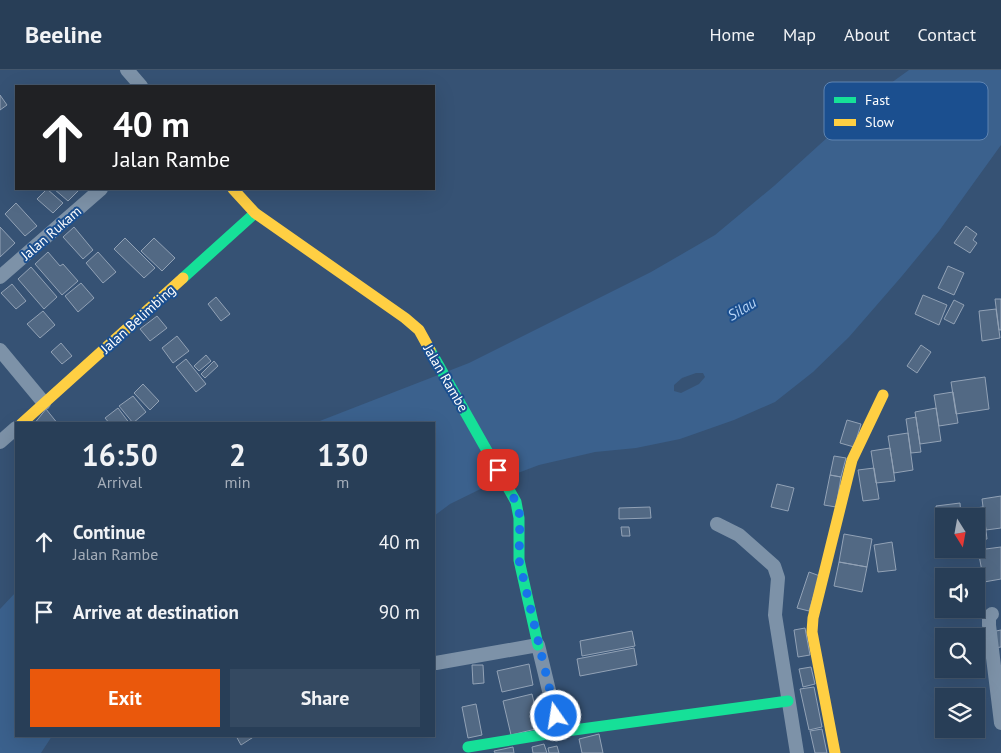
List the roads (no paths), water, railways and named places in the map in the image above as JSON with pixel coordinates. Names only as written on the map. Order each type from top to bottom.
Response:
[{"type":"street","points":[[127,70],[140,85]]},
{"type":"street","name":"Jalan Rukam","points":[[0,277],[100,190]]},
{"type":"street","name":"Jalan Rambe","points":[[234,190],[256,213],[405,318],[419,330],[516,502],[521,529],[518,548],[519,560],[538,645]]},
{"type":"street","name":"Jalan Belimbing","points":[[23,422],[256,213]]},
{"type":"street","points":[[0,350],[44,403]]},
{"type":"street","points":[[835,753],[812,632],[813,618],[852,460],[883,395]]},
{"type":"street","points":[[0,442],[15,429]]},
{"type":"street","points":[[717,524],[739,535],[774,566],[778,578],[775,615],[797,753]]},
{"type":"street","points":[[992,614],[989,616],[989,625],[1001,723]]},
{"type":"street","points":[[436,663],[538,645],[559,732]]},
{"type":"street","points":[[468,747],[559,732],[788,701]]},
{"type":"water","name":"Silau","points":[[909,70],[1001,70],[1001,145],[939,231],[849,337],[813,372],[775,402],[734,420],[680,439],[636,448],[595,452],[539,465],[497,481],[450,504],[435,515],[435,422],[317,422],[469,363],[651,272],[715,235],[774,186],[825,140],[988,140],[988,82],[892,82]],"holes":[[[696,373],[703,373],[705,377],[699,384],[681,393],[674,391],[674,385],[682,378]]]},
{"type":"water","points":[[15,593],[15,737],[51,737],[41,753],[0,753],[0,609]]}]
